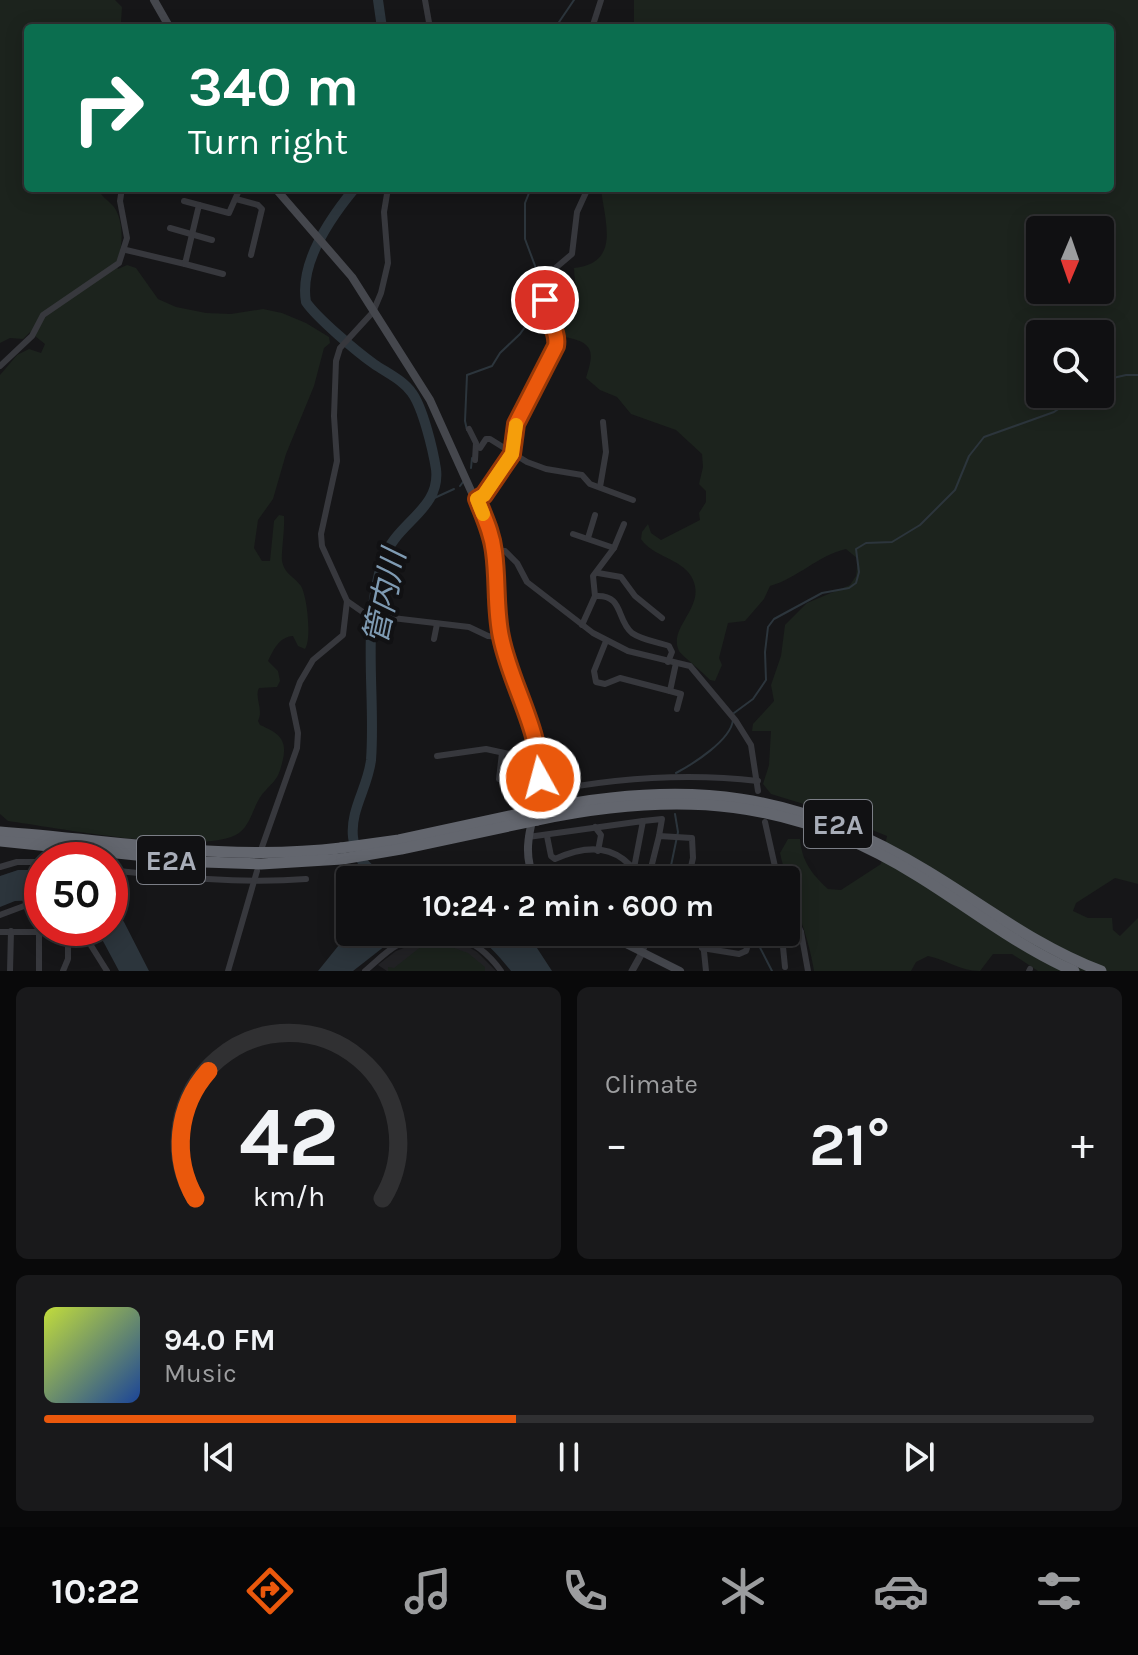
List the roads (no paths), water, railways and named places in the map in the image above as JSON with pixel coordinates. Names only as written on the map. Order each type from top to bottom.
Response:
[{"type":"highway","name":"E2A","points":[[0,841],[204,862],[261,864],[401,849],[625,796],[706,794],[757,800],[808,813],[862,834],[897,852],[1037,941],[1101,971]]},
{"type":"highway","name":"E2A","points":[[540,815],[659,803],[707,803],[776,814],[832,832],[886,857],[1006,935],[1074,971]]},
{"type":"highway","name":"E2A","points":[[0,832],[202,852],[342,853]]},
{"type":"main road","points":[[154,0],[168,24]]},
{"type":"main road","points":[[278,192],[352,277],[430,400],[491,535],[501,637],[540,753],[538,793],[528,837],[530,866]]},
{"type":"main road","points":[[629,946],[680,971]]},
{"type":"street","points":[[425,0],[429,24]]},
{"type":"street","points":[[593,24],[601,0]]},
{"type":"street","points":[[0,366],[32,336],[43,315],[119,263],[126,250],[127,238],[120,201],[121,192]]},
{"type":"street","points":[[184,201],[229,213],[239,192]]},
{"type":"street","points":[[387,192],[384,212],[388,263],[373,312],[346,341],[336,361],[334,416],[337,461],[321,534],[322,546],[347,601],[367,615],[469,627],[488,636],[501,637]]},
{"type":"street","points":[[477,499],[484,495],[512,454],[516,424],[556,346],[556,333],[544,309],[548,280],[552,271],[572,254],[577,212],[586,192]]},
{"type":"street","points":[[236,199],[262,209],[251,255]]},
{"type":"street","points":[[185,264],[199,205]]},
{"type":"street","points":[[170,228],[212,240]]},
{"type":"street","points":[[126,250],[223,274]]},
{"type":"street","points":[[600,487],[606,452],[603,422]]},
{"type":"street","points":[[469,429],[477,447],[475,460]]},
{"type":"street","points":[[477,447],[480,448],[486,439],[490,439],[512,454],[546,469],[582,475],[590,484],[633,500]]},
{"type":"street","points":[[588,538],[595,515]]},
{"type":"street","points":[[582,625],[595,596],[593,576],[614,548],[624,524]]},
{"type":"street","points":[[573,534],[614,548]]},
{"type":"street","points":[[494,550],[505,551],[527,582],[606,641],[628,651],[690,666],[736,721],[751,745],[758,791]]},
{"type":"street","points":[[598,573],[621,577],[635,596],[662,618]]},
{"type":"street","points":[[595,596],[603,595],[615,601],[627,627],[636,636],[669,646],[672,652],[670,691]]},
{"type":"street","points":[[262,847],[297,748],[298,733],[292,713],[295,696],[313,660],[342,638],[347,601]]},
{"type":"street","points":[[434,639],[437,624]]},
{"type":"street","points":[[606,641],[594,671],[596,682],[605,684],[620,678],[681,694],[677,709]]},
{"type":"street","points":[[437,756],[486,749],[521,755],[540,753]]},
{"type":"street","points":[[499,779],[502,753]]},
{"type":"street","points":[[538,793],[629,778],[712,775],[758,781]]},
{"type":"street","points":[[528,837],[662,819],[652,866]]},
{"type":"street","points":[[636,866],[643,821]]},
{"type":"street","points":[[765,822],[775,866]]},
{"type":"street","points":[[595,827],[601,835],[598,851]]},
{"type":"street","points":[[547,836],[551,856],[555,859],[582,849],[606,850],[630,866]]},
{"type":"street","points":[[659,836],[692,838],[691,866]]},
{"type":"street","points":[[0,867],[24,862]]},
{"type":"street","points":[[228,971],[257,871]]},
{"type":"street","points":[[128,872],[207,880],[306,879]]},
{"type":"street","points":[[0,915],[24,906]]},
{"type":"street","points":[[10,971],[11,931]]},
{"type":"street","points":[[0,932],[24,931]]},
{"type":"street","points":[[785,967],[778,936],[801,932],[808,971]]},
{"type":"street","points":[[365,971],[401,942],[422,933],[463,937],[479,946],[501,971]]},
{"type":"street","points":[[39,946],[39,971]]},
{"type":"street","points":[[63,971],[68,959],[68,946]]},
{"type":"street","points":[[91,946],[107,971]]},
{"type":"street","points":[[632,971],[645,946]]},
{"type":"street","points":[[706,971],[702,948],[739,954],[746,951],[746,946]]},
{"type":"street","points":[[372,966],[382,971]]},
{"type":"waterway","name":"管内川","points":[[378,0],[381,24]]},
{"type":"waterway","points":[[558,24],[574,0]]},
{"type":"waterway","name":"管内川","points":[[352,192],[327,226],[312,256],[307,271],[306,302],[348,343],[412,393],[424,419],[436,469],[432,495],[389,547],[376,585],[371,635],[371,760],[353,827],[356,851],[367,866]]},
{"type":"waterway","points":[[467,430],[467,375],[492,366],[537,310],[540,279],[525,239],[525,203],[529,192]]},
{"type":"waterway","points":[[1114,378],[1138,375]]},
{"type":"waterway","points":[[734,713],[753,699],[766,680],[768,627],[774,619],[822,593],[849,588],[856,583],[859,572],[856,549],[866,543],[892,542],[920,525],[955,490],[969,456],[984,437],[1060,408]]},
{"type":"waterway","points":[[471,468],[472,458]]},
{"type":"waterway","points":[[460,486],[463,482]]},
{"type":"waterway","points":[[430,500],[454,489]]},
{"type":"waterway","points":[[676,773],[719,743],[731,728],[733,720]]},
{"type":"waterway","points":[[671,866],[678,832],[675,814]]},
{"type":"waterway","points":[[759,946],[772,971]]}]
